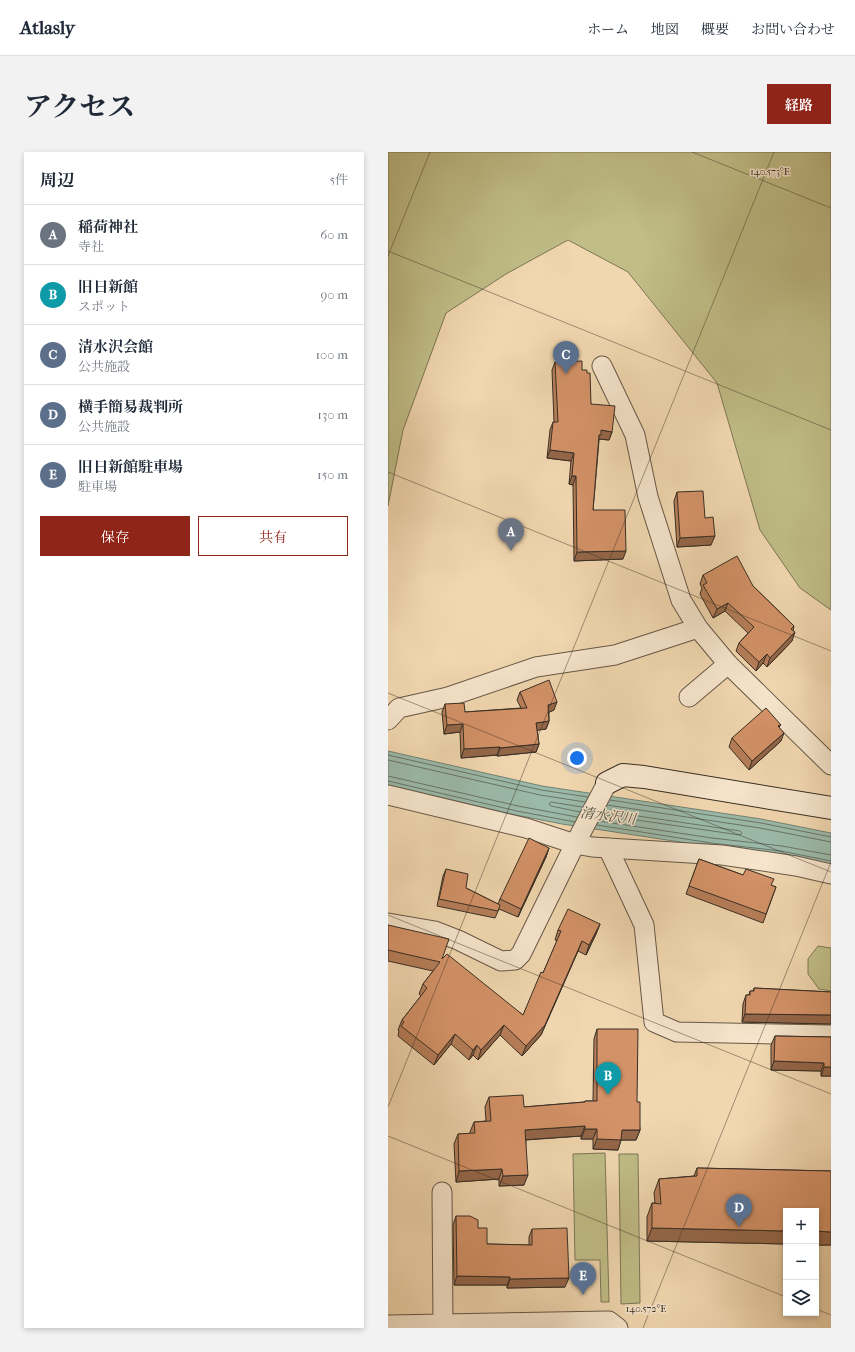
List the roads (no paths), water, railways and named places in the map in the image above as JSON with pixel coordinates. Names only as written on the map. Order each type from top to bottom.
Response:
[{"type":"street","points":[[602,366],[635,436],[648,497],[681,600],[698,628],[728,664],[831,764]]},
{"type":"street","points":[[388,720],[399,708],[448,697],[536,667],[616,656],[698,628]]},
{"type":"street","points":[[689,697],[728,664]]},
{"type":"street","points":[[388,923],[435,931],[458,940],[501,961],[515,960],[521,954],[607,783],[623,775],[644,777],[831,808]]},
{"type":"street","points":[[388,795],[578,839],[608,848],[722,855],[796,866],[831,874]]},
{"type":"street","points":[[608,848],[644,925],[654,1022],[677,1032],[831,1035]]},
{"type":"street","points":[[442,1192],[443,1324]]},
{"type":"street","points":[[388,1325],[609,1321],[618,1328]]},
{"type":"water","name":"清水沢川","points":[[388,751],[542,786],[761,819],[831,833],[831,865],[562,824],[516,815],[388,785]]},
{"type":"place","name":"清水沢会館","points":[[566,374]]},
{"type":"place","name":"稲荷神社","points":[[511,551]]},
{"type":"place","name":"旧日新館","points":[[608,1095]]},
{"type":"place","name":"横手簡易裁判所","points":[[739,1227]]},
{"type":"place","name":"旧日新館駐車場","points":[[583,1295]]}]
